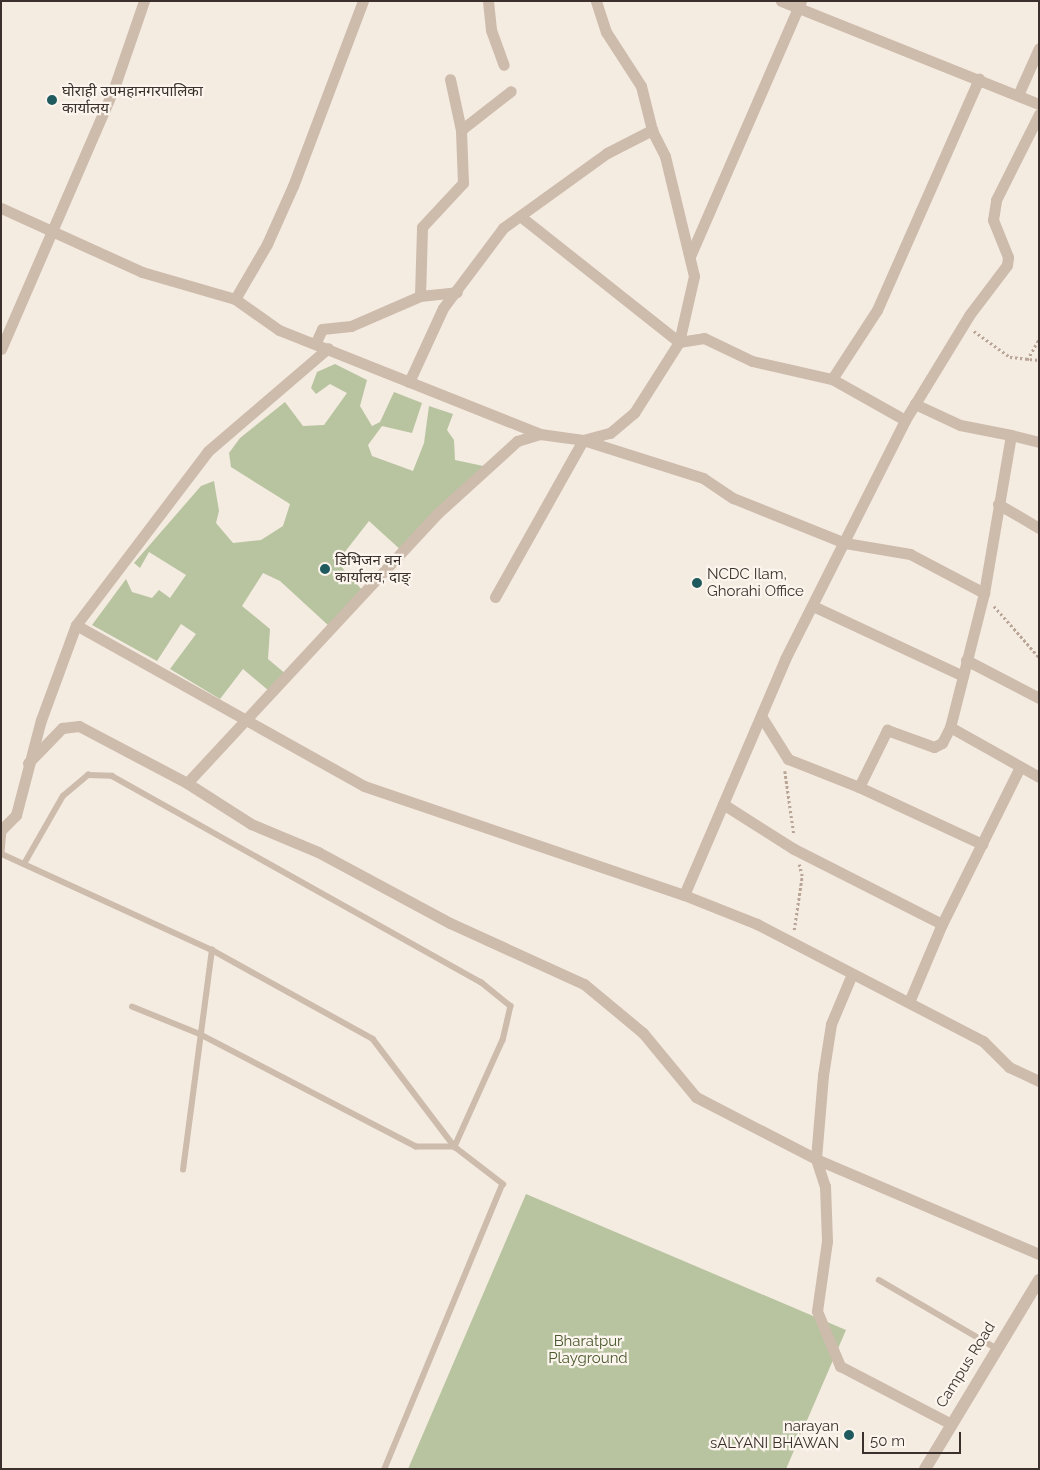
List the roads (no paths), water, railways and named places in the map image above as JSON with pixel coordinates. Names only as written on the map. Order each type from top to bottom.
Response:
[{"type":"street","points":[[1,349],[114,88],[144,1]]},
{"type":"street","points":[[235,298],[268,244],[293,186],[363,1]]},
{"type":"street","points":[[488,1],[492,30],[504,65]]},
{"type":"street","points":[[495,597],[582,440],[610,433],[634,413],[679,342],[694,276],[691,254],[665,156],[652,130],[640,86],[606,32],[596,1]]},
{"type":"street","points":[[781,1],[800,5],[1039,104]]},
{"type":"street","points":[[691,254],[800,5]]},
{"type":"street","points":[[1018,95],[1039,48]]},
{"type":"street","points":[[832,380],[876,310],[979,79]]},
{"type":"street","points":[[420,296],[422,227],[463,183],[462,130],[450,80]]},
{"type":"street","points":[[462,130],[510,91]]},
{"type":"street","points":[[684,895],[761,716],[845,543],[872,479],[905,420],[965,322],[1006,265],[1008,256],[993,220],[996,200],[1039,114]]},
{"type":"street","points":[[409,382],[443,308],[503,228],[607,154],[652,130]]},
{"type":"street","points":[[1,208],[53,228],[142,272],[235,298],[279,330],[316,342],[409,382],[540,434],[582,440],[703,478],[733,498],[845,543],[910,554],[984,593]]},
{"type":"street","points":[[520,216],[679,342],[704,338],[752,361],[832,380],[905,420]]},
{"type":"street","points":[[316,342],[322,329],[351,326],[420,296],[456,292]]},
{"type":"street","points":[[2,830],[16,815],[28,763],[76,626],[208,451],[328,348]]},
{"type":"street","points":[[915,404],[960,424],[1039,442]]},
{"type":"street","points":[[187,783],[248,721],[438,513],[517,442],[540,434]]},
{"type":"street","points":[[859,787],[886,730],[934,747],[942,743],[950,727],[961,675],[984,593],[1011,435]]},
{"type":"street","points":[[998,504],[1039,528]]},
{"type":"street","points":[[813,606],[961,675]]},
{"type":"street","points":[[76,626],[364,786],[684,895],[757,924],[982,1041],[1010,1067],[1039,1081]]},
{"type":"street","points":[[966,660],[1039,698]]},
{"type":"street","points":[[761,716],[788,759],[859,787],[982,844]]},
{"type":"street","points":[[28,763],[62,728],[79,726],[187,783],[250,824],[318,852],[450,923],[584,984],[643,1033],[696,1097],[816,1159],[1039,1254]]},
{"type":"street","points":[[950,727],[1039,776]]},
{"type":"street","points":[[908,1002],[942,924],[1020,767]]},
{"type":"street","points":[[723,804],[794,849],[942,924]]},
{"type":"street","points":[[852,974],[831,1024],[816,1159],[826,1186],[827,1241],[818,1311],[840,1366],[949,1424]]},
{"type":"street","name":"Campus Road","points":[[925,1469],[949,1424],[1039,1280]]},
{"type":"lane","points":[[24,864],[63,796],[88,775],[112,776],[481,982],[511,1006],[503,1040],[455,1147]]},
{"type":"lane","points":[[2,830],[1,854],[212,950],[373,1039],[455,1147],[503,1184],[385,1469]]},
{"type":"lane","points":[[183,1170],[212,950]]},
{"type":"lane","points":[[132,1007],[201,1035],[416,1147],[455,1147]]},
{"type":"lane","points":[[879,1280],[996,1348]]},
{"type":"place","name":"घोराही उपमहानगरपालिका कार्यालय","points":[[52,100]]},
{"type":"place","name":"डिभिजन वन कार्यालय, दाङ्","points":[[325,569]]},
{"type":"place","name":"NCDC Ilam, Ghorahi Office","points":[[697,583]]},
{"type":"place","name":"narayan sALYANI BHAWAN","points":[[849,1435]]},
{"type":"park label","name":"Bharatpur Playground","points":[[588,1350]]}]
